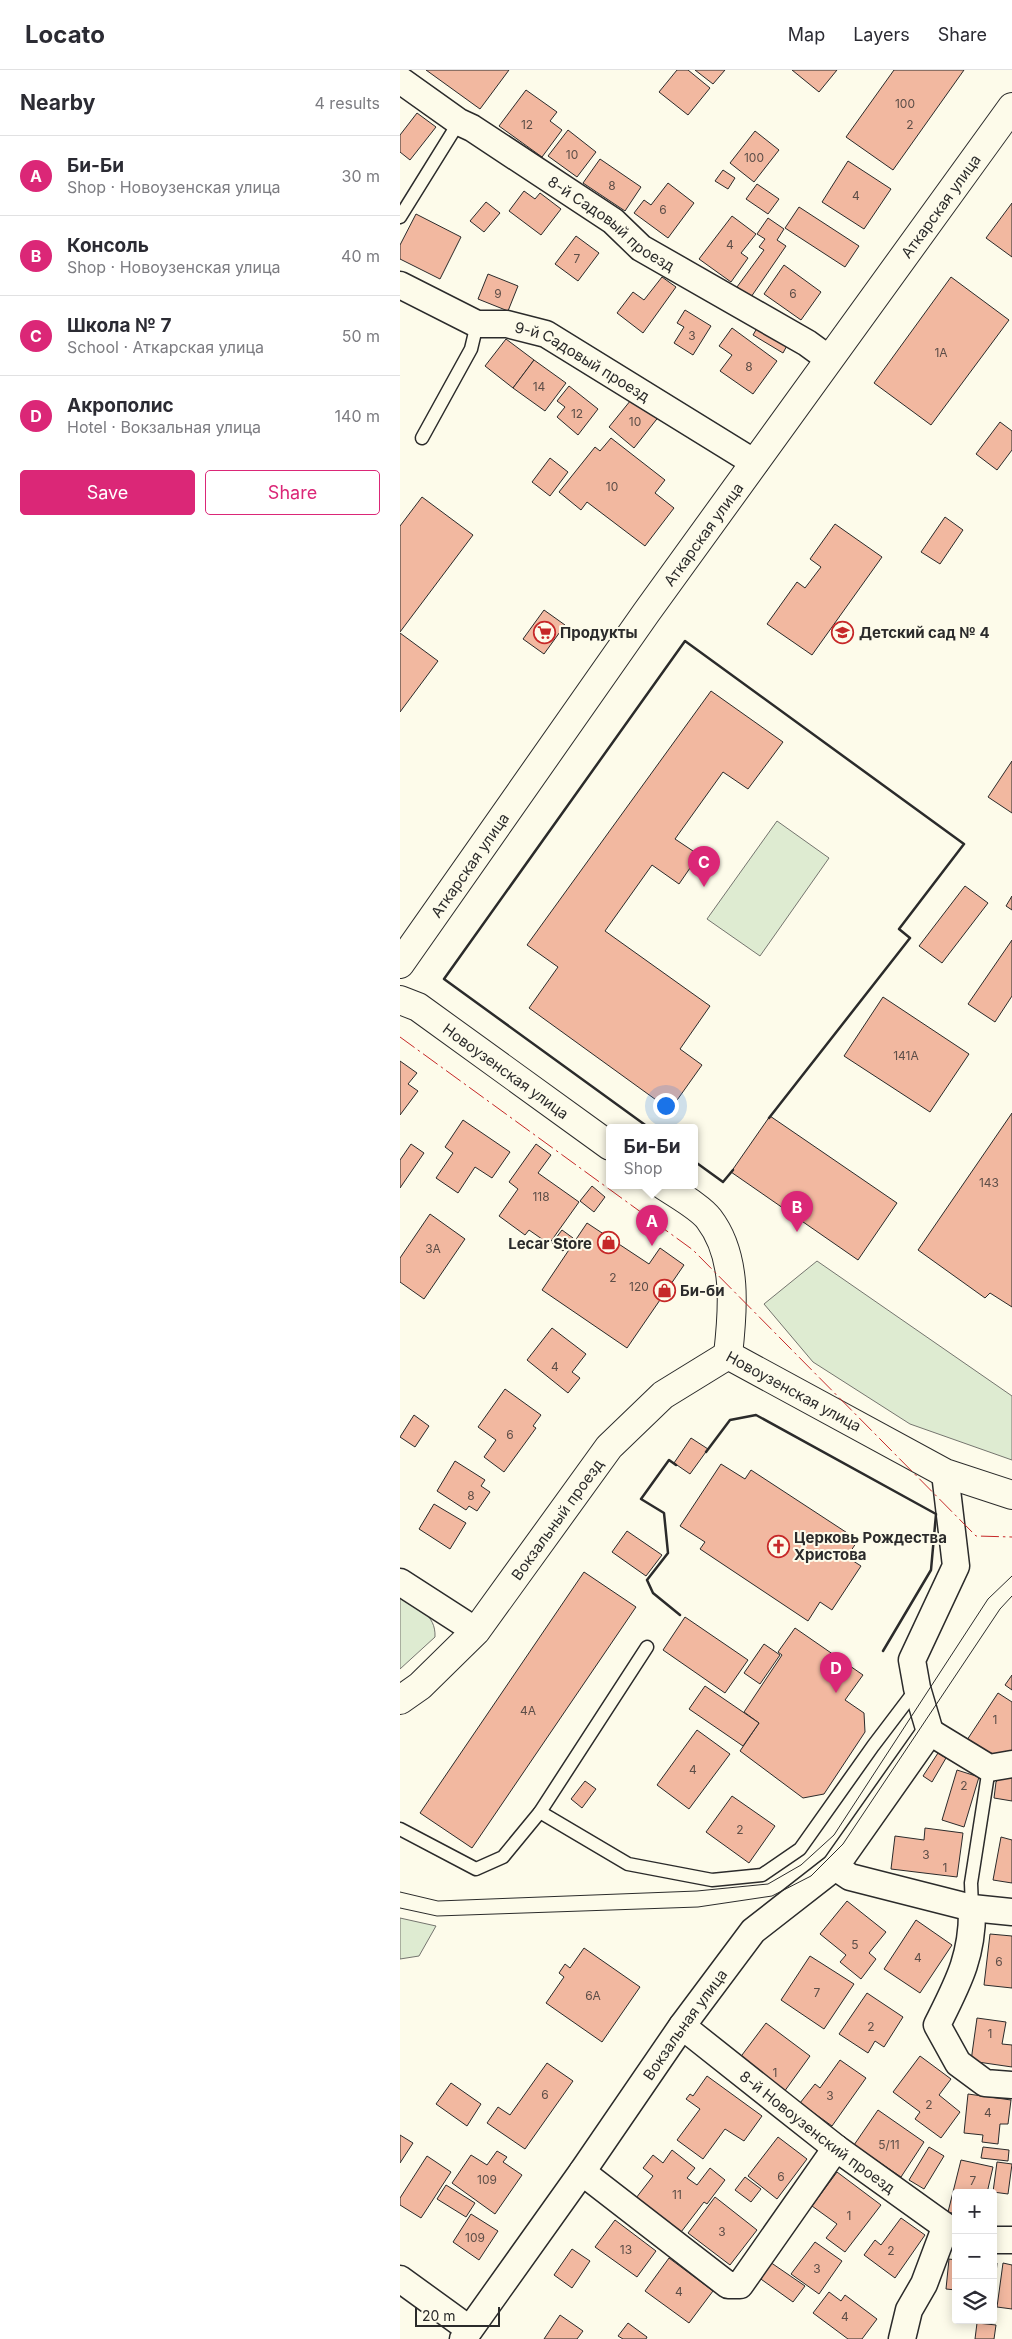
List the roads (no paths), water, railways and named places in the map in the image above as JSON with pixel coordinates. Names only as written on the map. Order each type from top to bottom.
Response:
[{"type":"main road","name":"Аткарская улица","points":[[400,964],[646,613],[1012,107]]},
{"type":"main road","name":"Новоузенская улица","points":[[400,1000],[418,1007],[606,1143]]},
{"type":"main road","name":"Новоузенская улица","points":[[668,1189],[708,1218],[725,1245],[733,1307],[728,1355],[945,1473],[1012,1496]]},
{"type":"main road","name":"Вокзальный проезд","points":[[400,1700],[420,1686],[476,1631],[609,1447],[664,1395],[728,1355]]},
{"type":"street","name":"8-й Садовый проезд","points":[[400,80],[459,122],[472,128],[613,221],[641,248],[807,343],[829,360]]},
{"type":"street","name":"9-й Садовый проезд","points":[[400,285],[477,324],[507,324],[546,334],[755,464]]},
{"type":"street","points":[[945,1473],[956,1566],[912,1660],[917,1688],[930,1732],[1001,1766]]},
{"type":"street","points":[[400,1582],[476,1631]]},
{"type":"street","name":"Вокзальная улица","points":[[466,2334],[582,2172],[682,2026],[753,1931],[835,1867],[930,1732]]},
{"type":"street","points":[[835,1867],[850,1877],[972,1908],[1012,1912]]},
{"type":"street","points":[[972,1908],[970,1947],[960,1978],[937,2025],[958,2063],[985,2083],[1012,2085]]},
{"type":"street","name":"8-й Новоузенский проезд","points":[[682,2026],[836,2148],[951,2231]]},
{"type":"street","points":[[582,2172],[728,2285],[740,2285],[836,2148]]},
{"type":"street","points":[[902,2339],[910,2310],[951,2231]]},
{"type":"street","points":[[997,2240],[1012,2240]]},
{"type":"street","points":[[400,2279],[466,2334]]},
{"type":"lane","points":[[400,217],[459,122]]},
{"type":"lane","points":[[422,438],[471,349],[477,324]]},
{"type":"lane","points":[[400,1829],[476,1870],[503,1858],[540,1812],[646,1647]]},
{"type":"lane","points":[[540,1812],[628,1864],[712,1880],[762,1875],[800,1849],[917,1688]]},
{"type":"lane","points":[[972,1908],[971,1883],[1001,1766]]},
{"type":"tram line","points":[[400,1892],[438,1901],[697,1891],[768,1884],[801,1865],[834,1835],[988,1599],[1012,1576]]},
{"type":"tram line","points":[[400,1908],[437,1916],[698,1907],[772,1896],[811,1876],[843,1844],[1000,1609],[1012,1596]]},
{"type":"place","name":"Продукты","points":[[544,632]]},
{"type":"place","name":"Детский сад № 4","points":[[843,632]]},
{"type":"place","name":"Школа № 7","points":[[704,887]]},
{"type":"place","name":"Консоль","points":[[797,1232]]},
{"type":"place","name":"Lecar Store","points":[[608,1243]]},
{"type":"place","name":"Би-Би","points":[[652,1246]]},
{"type":"place","name":"Би-би","points":[[664,1290]]},
{"type":"place","name":"Церковь Рождества Христова","points":[[778,1546]]},
{"type":"place","name":"Акрополис","points":[[836,1693]]}]
